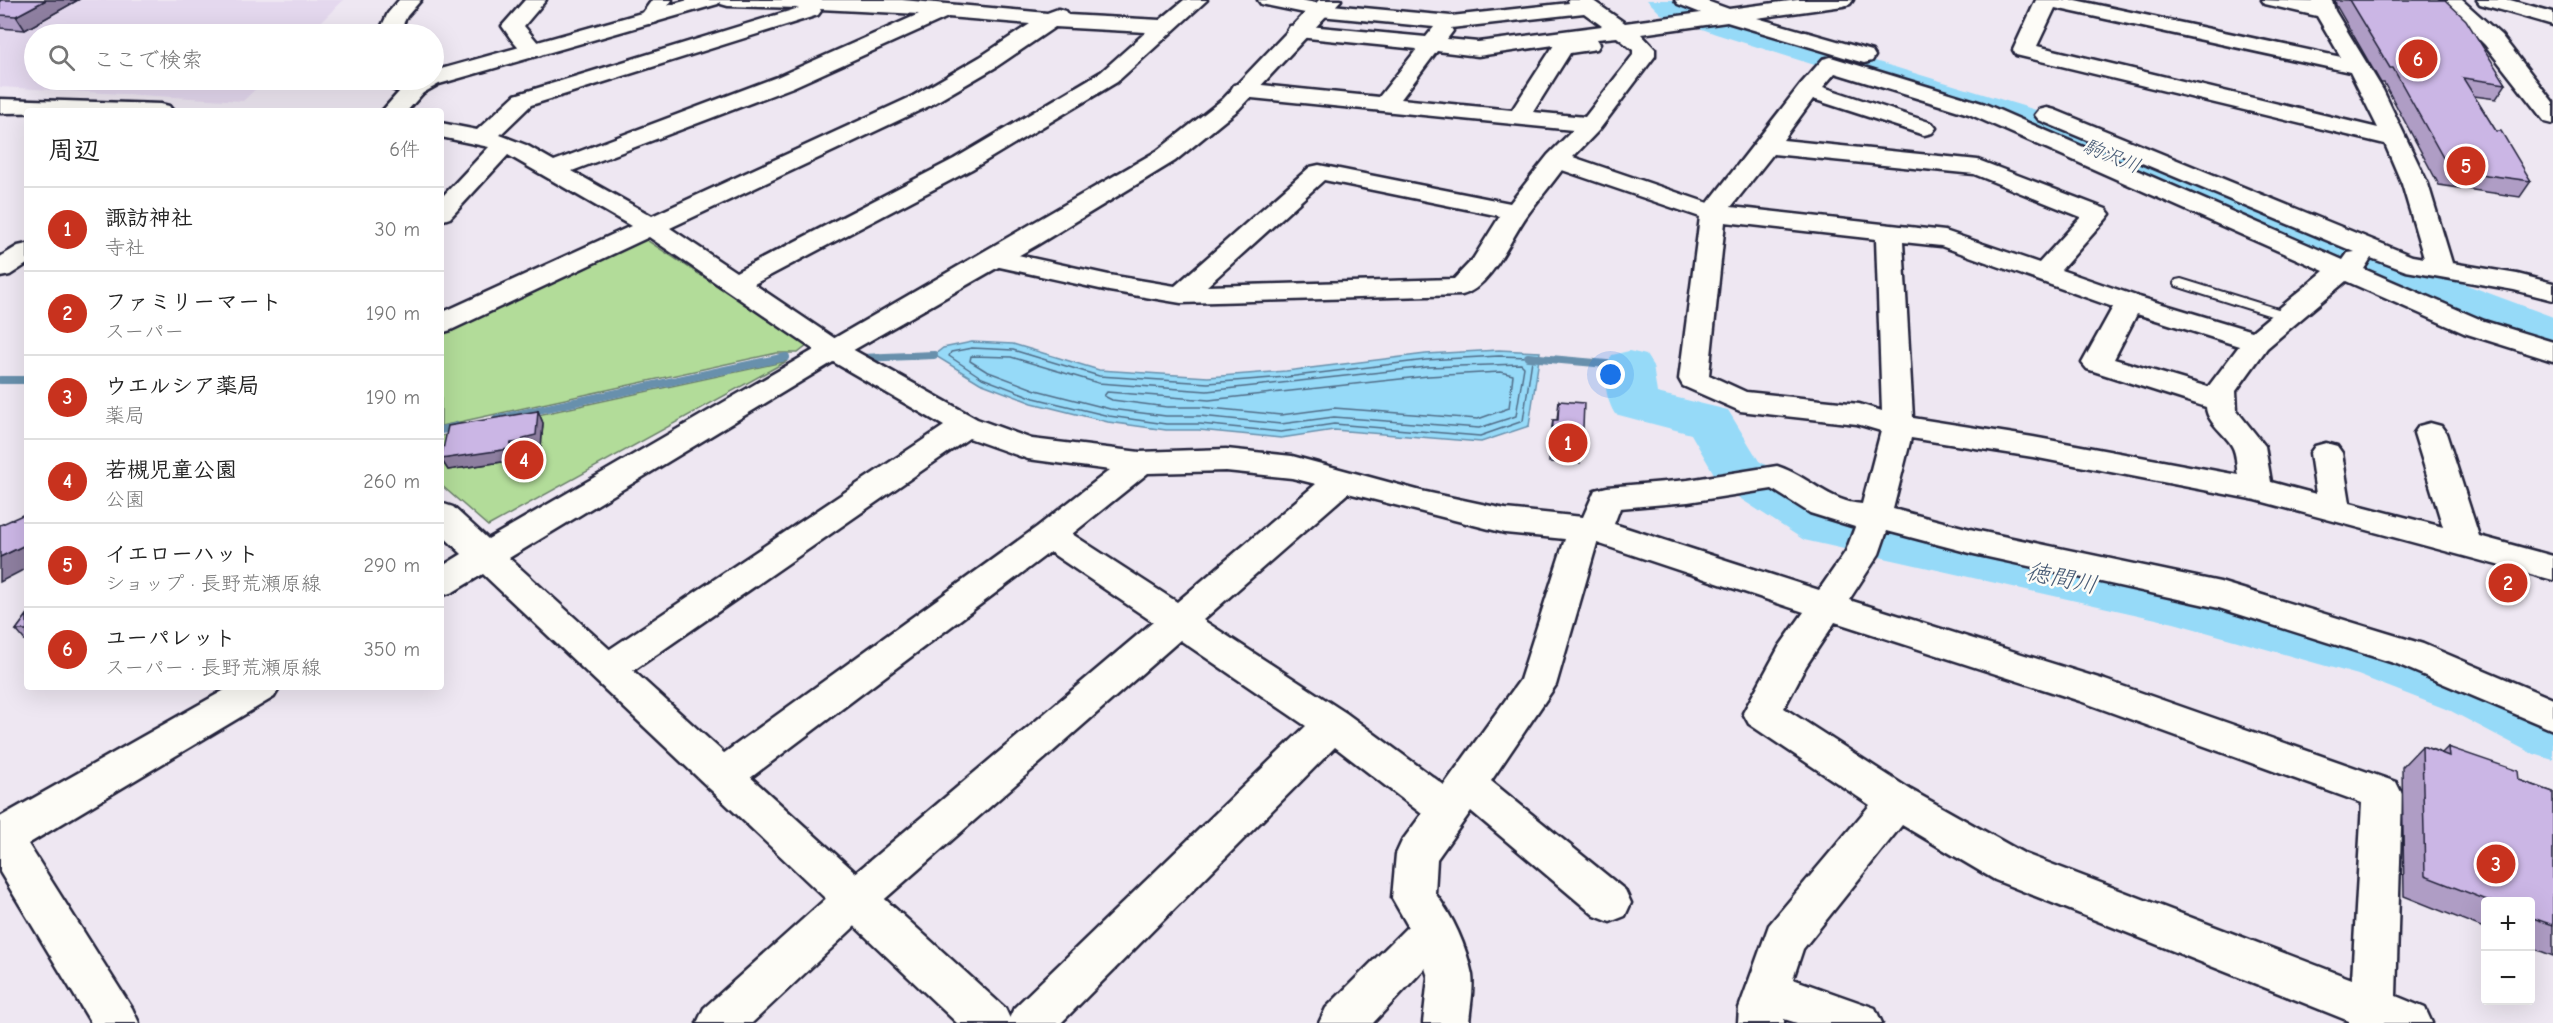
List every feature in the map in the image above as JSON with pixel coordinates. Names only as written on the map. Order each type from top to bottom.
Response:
[{"type":"street","points":[[393,24],[398,13],[411,0]]},
{"type":"street","points":[[533,50],[513,26],[536,0]]},
{"type":"street","points":[[650,18],[662,0]]},
{"type":"street","points":[[444,77],[711,0]]},
{"type":"street","points":[[728,0],[881,2],[1051,20],[1165,27]]},
{"type":"street","points":[[446,313],[650,226],[921,101],[988,62],[1051,20],[1075,0]]},
{"type":"street","points":[[736,284],[963,164],[1108,77],[1197,0]]},
{"type":"street","points":[[995,258],[1109,284],[1181,295],[1461,287],[1483,264],[1516,212],[1557,160],[1590,125],[1644,56],[1644,49],[1582,3],[1450,22],[1325,5],[1268,0]]},
{"type":"street","points":[[1385,105],[1430,44],[1469,0]]},
{"type":"street","points":[[1685,0],[1725,17],[1997,95],[2358,259],[2474,327],[2553,352]]},
{"type":"street","points":[[1518,118],[1563,48],[1676,23],[1843,0]]},
{"type":"street","points":[[2358,67],[2047,0],[2024,50],[2393,139]]},
{"type":"street","points":[[2272,0],[2323,6],[2372,90],[2415,184],[2440,267]]},
{"type":"street","points":[[2450,0],[2493,40],[2553,117]]},
{"type":"street","points":[[2487,0],[2553,19]]},
{"type":"street","points":[[444,209],[523,99],[840,2]]},
{"type":"street","points":[[444,581],[833,350],[995,258],[1166,156],[1231,104],[1325,5]]},
{"type":"street","points":[[553,170],[785,82],[945,10]]},
{"type":"street","points":[[1298,31],[1478,49],[1626,34]]},
{"type":"street","points":[[2553,292],[2440,267],[2358,259],[1977,109],[1831,64],[1808,90],[1713,213],[1694,379],[1740,401],[1859,414],[1898,426],[2056,451],[2256,489],[2553,567]]},
{"type":"street","points":[[397,108],[417,90]]},
{"type":"street","points":[[1242,90],[1590,125]]},
{"type":"street","points":[[1808,90],[1924,128]]},
{"type":"street","points":[[0,106],[64,108]]},
{"type":"street","points":[[444,131],[493,142],[553,170],[650,226],[833,350],[966,426],[1028,449],[1140,463],[1226,460],[1292,467],[1505,520],[1589,530],[1826,606],[2092,690],[2382,794],[2385,1019],[2010,867],[1897,802],[1762,713],[1792,657],[1826,606],[1870,532],[1898,426],[1888,232]]},
{"type":"street","points":[[1767,146],[1978,167],[2097,214],[2044,273]]},
{"type":"street","points":[[1557,160],[1713,213],[1945,239],[2129,303],[2257,342]]},
{"type":"street","points":[[1181,295],[1319,172],[1516,212]]},
{"type":"street","points":[[0,269],[24,254]]},
{"type":"street","points":[[2256,489],[2249,446],[2222,413],[2221,390],[2257,342],[2358,259]]},
{"type":"street","points":[[2129,303],[2097,363],[2221,401]]},
{"type":"street","points":[[608,669],[966,426]]},
{"type":"street","points":[[2430,433],[2464,545]]},
{"type":"street","points":[[2326,453],[2336,511]]},
{"type":"street","points":[[723,776],[1048,535],[1140,463]]},
{"type":"street","points":[[1446,1023],[1450,977],[1435,928],[1413,897],[1417,854],[1537,684],[1589,530],[1607,498],[1777,477],[1822,505],[1854,515],[1870,532],[1974,542],[2220,595],[2410,654],[2553,715]]},
{"type":"street","points":[[720,1023],[855,899],[1341,481]]},
{"type":"street","points":[[444,518],[989,1023]]},
{"type":"street","points":[[1048,535],[1333,724],[1458,797],[1610,903]]},
{"type":"street","points":[[116,1023],[1,837],[256,690]]},
{"type":"street","points":[[1030,1023],[1333,724]]},
{"type":"street","points":[[1859,1023],[1764,1007],[1784,939],[1897,802]]},
{"type":"street","points":[[1342,1023],[1435,928]]},
{"type":"lane","points":[[2181,284],[2286,316]]},
{"type":"shaded area","points":[[0,0],[343,0],[319,24],[24,24],[24,88],[0,87]]},
{"type":"shaded area","points":[[52,90],[255,90],[243,101]]},
{"type":"green space","points":[[642,237],[808,345],[798,353],[777,353],[444,425],[444,333]]},
{"type":"green space","points":[[787,361],[488,526],[444,488],[444,435]]},
{"type":"water","points":[[972,342],[1013,344],[1099,370],[1208,377],[1286,371],[1426,354],[1499,350],[1540,352],[1529,426],[1481,442],[1334,430],[1281,438],[1199,430],[1166,430],[1108,422],[1032,403],[980,383],[934,355],[943,348]]},
{"type":"building","points":[[0,0],[46,0],[16,16],[0,15]]},
{"type":"building","points":[[2349,0],[2445,0],[2466,20],[2506,84],[2463,78],[2496,131],[2501,131],[2531,181],[2450,170],[2393,68],[2390,68]]},
{"type":"building","points":[[1559,401],[1584,403],[1582,452],[1552,450],[1553,420],[1558,420]]},
{"type":"building","points":[[538,411],[536,435],[524,438],[521,442],[511,443],[509,449],[444,459],[448,426]]},
{"type":"building","points":[[24,514],[24,545],[0,557],[0,525]]},
{"type":"building","points":[[24,619],[24,630],[16,630]]},
{"type":"building","points":[[2422,746],[2449,756],[2448,747],[2518,771],[2519,780],[2553,792],[2553,925],[2535,919],[2535,897],[2481,898],[2425,876]]},
{"type":"waterway","name":"駒沢川","points":[[1664,0],[1673,7],[1728,27],[2022,118],[2400,275],[2553,333]]},
{"type":"waterway","points":[[861,358],[934,355]]},
{"type":"waterway","points":[[496,419],[786,357]]},
{"type":"waterway","points":[[1528,357],[1629,366]]},
{"type":"waterway","name":"徳間川","points":[[1629,366],[1633,403],[1710,422],[1740,473],[1823,526],[2174,602],[2372,656],[2473,694],[2553,735]]},
{"type":"waterway","points":[[0,380],[24,380]]},
{"type":"waterway","points":[[444,429],[459,426]]},
{"type":"place","name":"ユーパレット","points":[[2418,59]]},
{"type":"place","name":"イエローハット","points":[[2466,166]]},
{"type":"place","name":"諏訪神社","points":[[1568,443]]},
{"type":"place","name":"若槻児童公園","points":[[524,460]]},
{"type":"place","name":"ファミリーマート","points":[[2508,583]]},
{"type":"place","name":"ウエルシア薬局","points":[[2496,864]]}]
